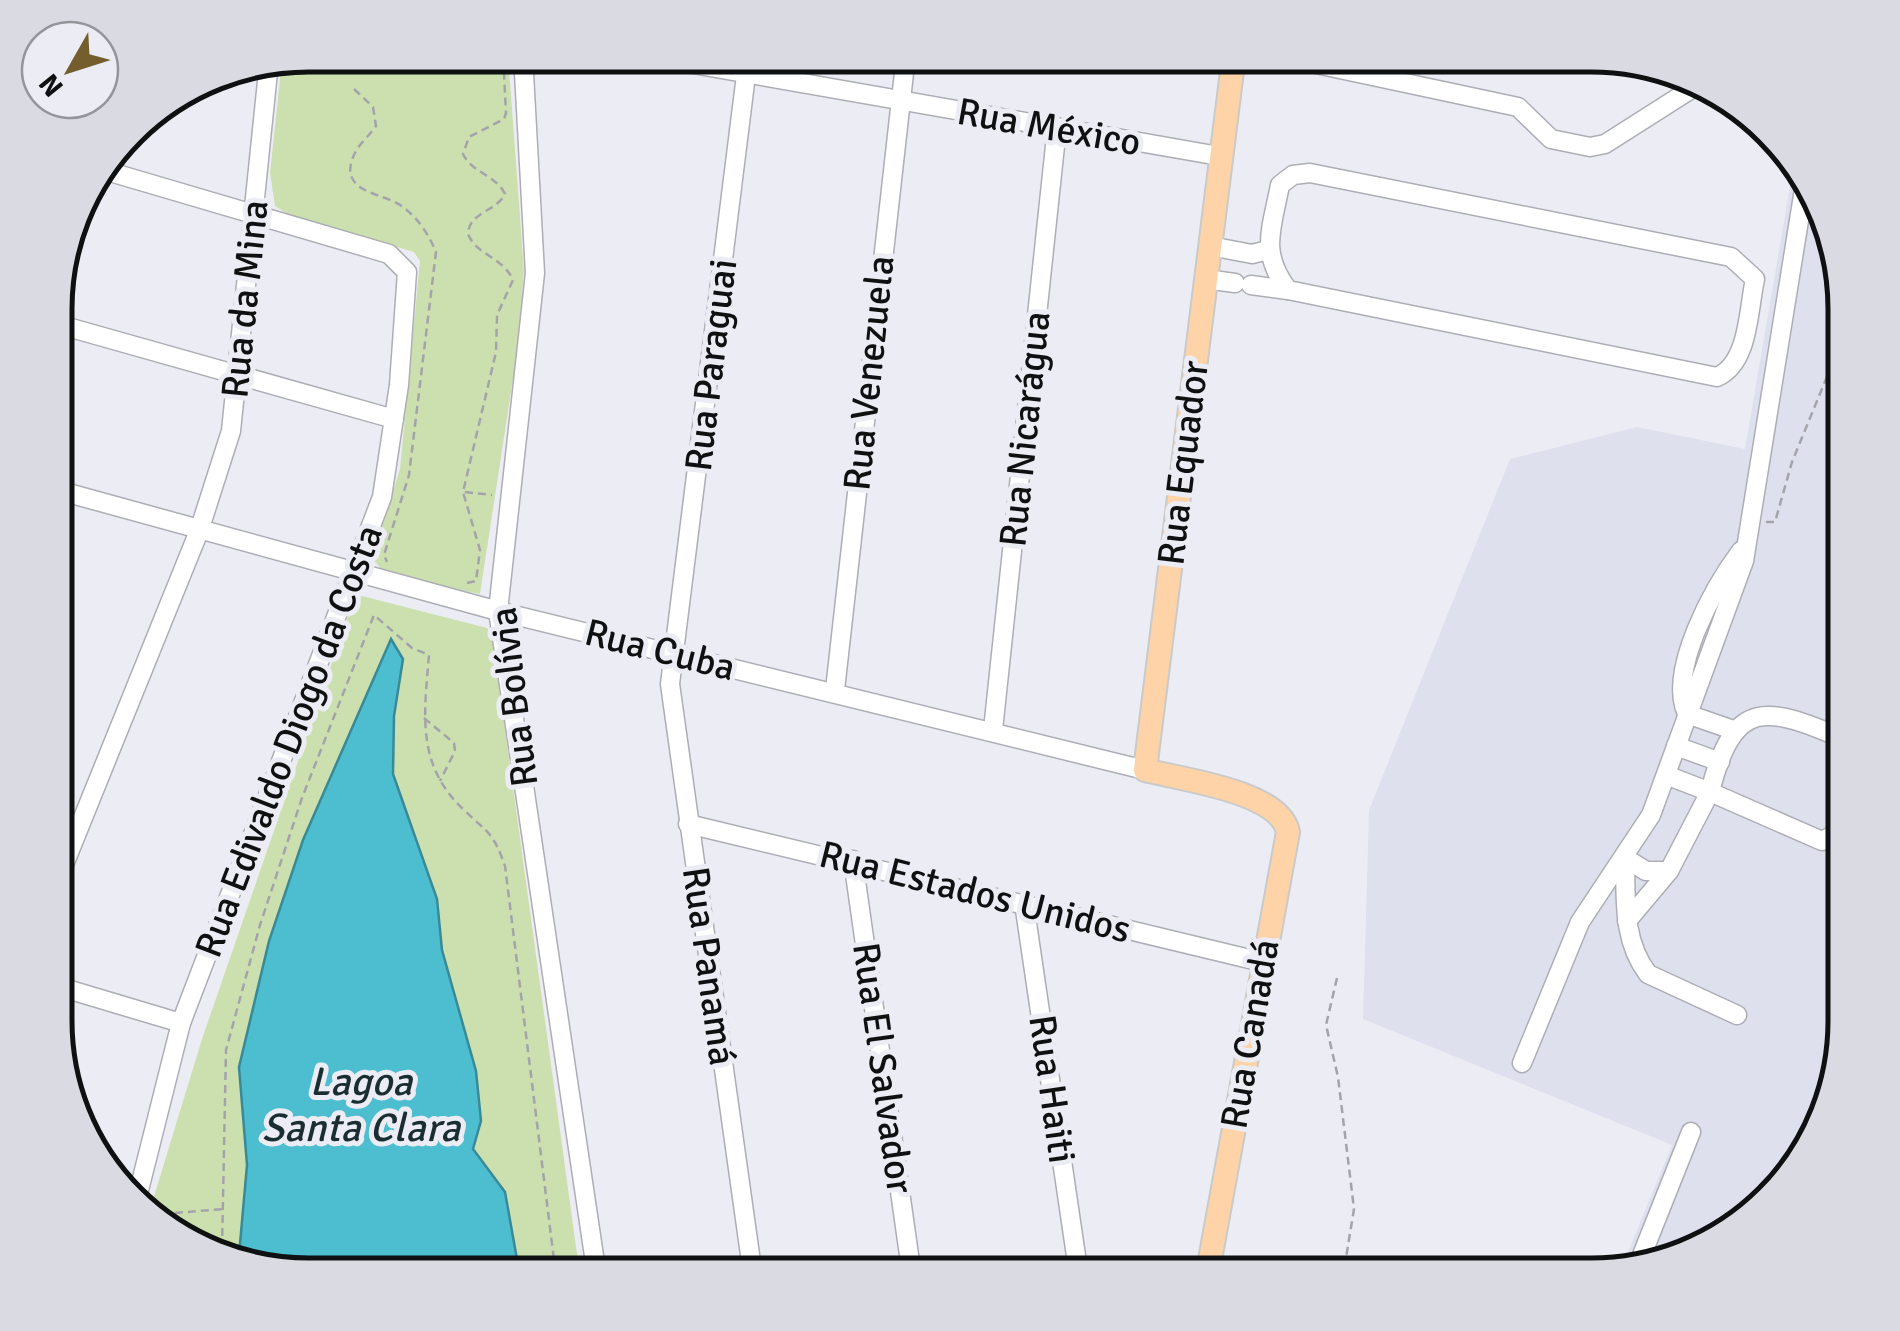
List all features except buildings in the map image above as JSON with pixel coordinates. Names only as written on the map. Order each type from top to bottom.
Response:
[{"type":"main road","name":"Rua Equador","points":[[1146,770],[1232,73]]},
{"type":"main road","name":"Rua Cuba","points":[[1146,770],[1266,802]]},
{"type":"main road","name":"Rua Canadá","points":[[1210,1258],[1288,832],[1286,820],[1266,802]]},
{"type":"street","name":"Rua Bolívia","points":[[524,72],[535,272],[498,611],[593,1258]]},
{"type":"street","name":"Rua México","points":[[737,72],[1220,156]]},
{"type":"street","name":"Rua Venezuela","points":[[834,690],[903,72]]},
{"type":"street","points":[[1354,73],[1518,108],[1551,139],[1590,147],[1688,94]]},
{"type":"street","name":"Rua Paraguai","points":[[675,656],[746,74]]},
{"type":"street","name":"Rua da Mina","points":[[73,843],[199,531],[231,431],[240,374],[268,76]]},
{"type":"street","name":"Rua Nicarágua","points":[[993,730],[1057,127]]},
{"type":"street","points":[[1205,279],[1288,290],[1717,377],[1730,371],[1738,359],[1755,279],[1731,257],[1310,173],[1293,175],[1280,185],[1268,250],[1273,269],[1288,290]]},
{"type":"street","points":[[115,174],[254,214]]},
{"type":"street","points":[[1522,1063],[1580,922],[1651,815],[1752,530],[1754,485],[1801,203]]},
{"type":"street","name":"Rua Edivaldo Diogo da Costa","points":[[140,1187],[181,1023],[382,496],[394,419],[407,272],[388,254],[254,214]]},
{"type":"street","points":[[1210,246],[1252,254],[1268,250]]},
{"type":"street","points":[[72,328],[394,419]]},
{"type":"street","name":"Rua Cuba","points":[[72,494],[498,611],[675,656],[834,690],[1146,770]]},
{"type":"street","name":"Rua Panamá","points":[[675,656],[670,684],[750,1258]]},
{"type":"street","points":[[1628,921],[1669,871],[1736,731],[1770,713],[1785,714],[1827,732]]},
{"type":"street","points":[[1687,714],[1736,731]]},
{"type":"street","points":[[1676,746],[1720,762]]},
{"type":"street","points":[[1666,775],[1822,842],[1827,839]]},
{"type":"street","name":"Rua Estados Unidos","points":[[688,824],[853,860],[1262,962]]},
{"type":"street","points":[[1624,858],[1646,871],[1669,871]]},
{"type":"street","points":[[1624,858],[1630,945],[1648,974],[1736,1015]]},
{"type":"street","name":"Rua El Salvador","points":[[853,860],[909,1258]]},
{"type":"street","name":"Rua Haiti","points":[[1024,903],[1076,1258]]},
{"type":"street","points":[[73,991],[181,1023]]},
{"type":"street","points":[[1643,1252],[1691,1132]]},
{"type":"path","points":[[463,582],[476,581],[481,560],[463,492],[496,352],[497,315],[513,280],[506,266],[474,245],[468,234],[472,220],[500,202],[505,194],[463,154],[469,137],[504,120],[503,72]]},
{"type":"path","points":[[354,89],[373,107],[376,126],[354,154],[356,180],[367,194],[399,203],[409,212],[436,252],[409,475],[384,555],[393,566]]},
{"type":"path","points":[[1752,530],[1775,522],[1792,462],[1827,377]]},
{"type":"path","points":[[463,492],[493,496]]},
{"type":"path","points":[[222,1241],[226,1050],[260,925],[302,798],[374,615],[412,648],[429,655],[424,718],[426,750],[440,783],[494,836],[505,866],[554,1258]]},
{"type":"path","points":[[424,718],[454,743]]},
{"type":"path","points":[[440,783],[454,751],[456,735]]},
{"type":"path","points":[[1337,978],[1326,1025],[1338,1077],[1354,1209],[1346,1258]]},
{"type":"path","points":[[171,1213],[224,1209]]},
{"type":"shaded area","points":[[1791,182],[1819,248],[1827,294],[1827,1037],[1823,1068],[1815,1098],[1796,1140],[1758,1189],[1709,1227],[1667,1246],[1627,1255],[1672,1145],[1363,1019],[1369,810],[1510,459],[1637,427],[1745,449]]},
{"type":"green space","points":[[509,72],[524,271],[518,346],[480,594],[387,576],[372,558],[400,469],[420,261],[414,252],[289,215],[275,206],[270,173],[280,75]]},
{"type":"green space","points":[[362,596],[487,628],[492,634],[578,1258],[294,1258],[263,1254],[233,1246],[191,1227],[153,1199],[202,1039],[353,602]]},
{"type":"water","name":"Lagoa Santa Clara","points":[[391,639],[403,659],[394,716],[393,774],[437,899],[442,950],[476,1071],[481,1121],[473,1149],[505,1192],[517,1258],[294,1258],[240,1248],[247,1165],[239,1067],[269,941],[303,840]]}]
